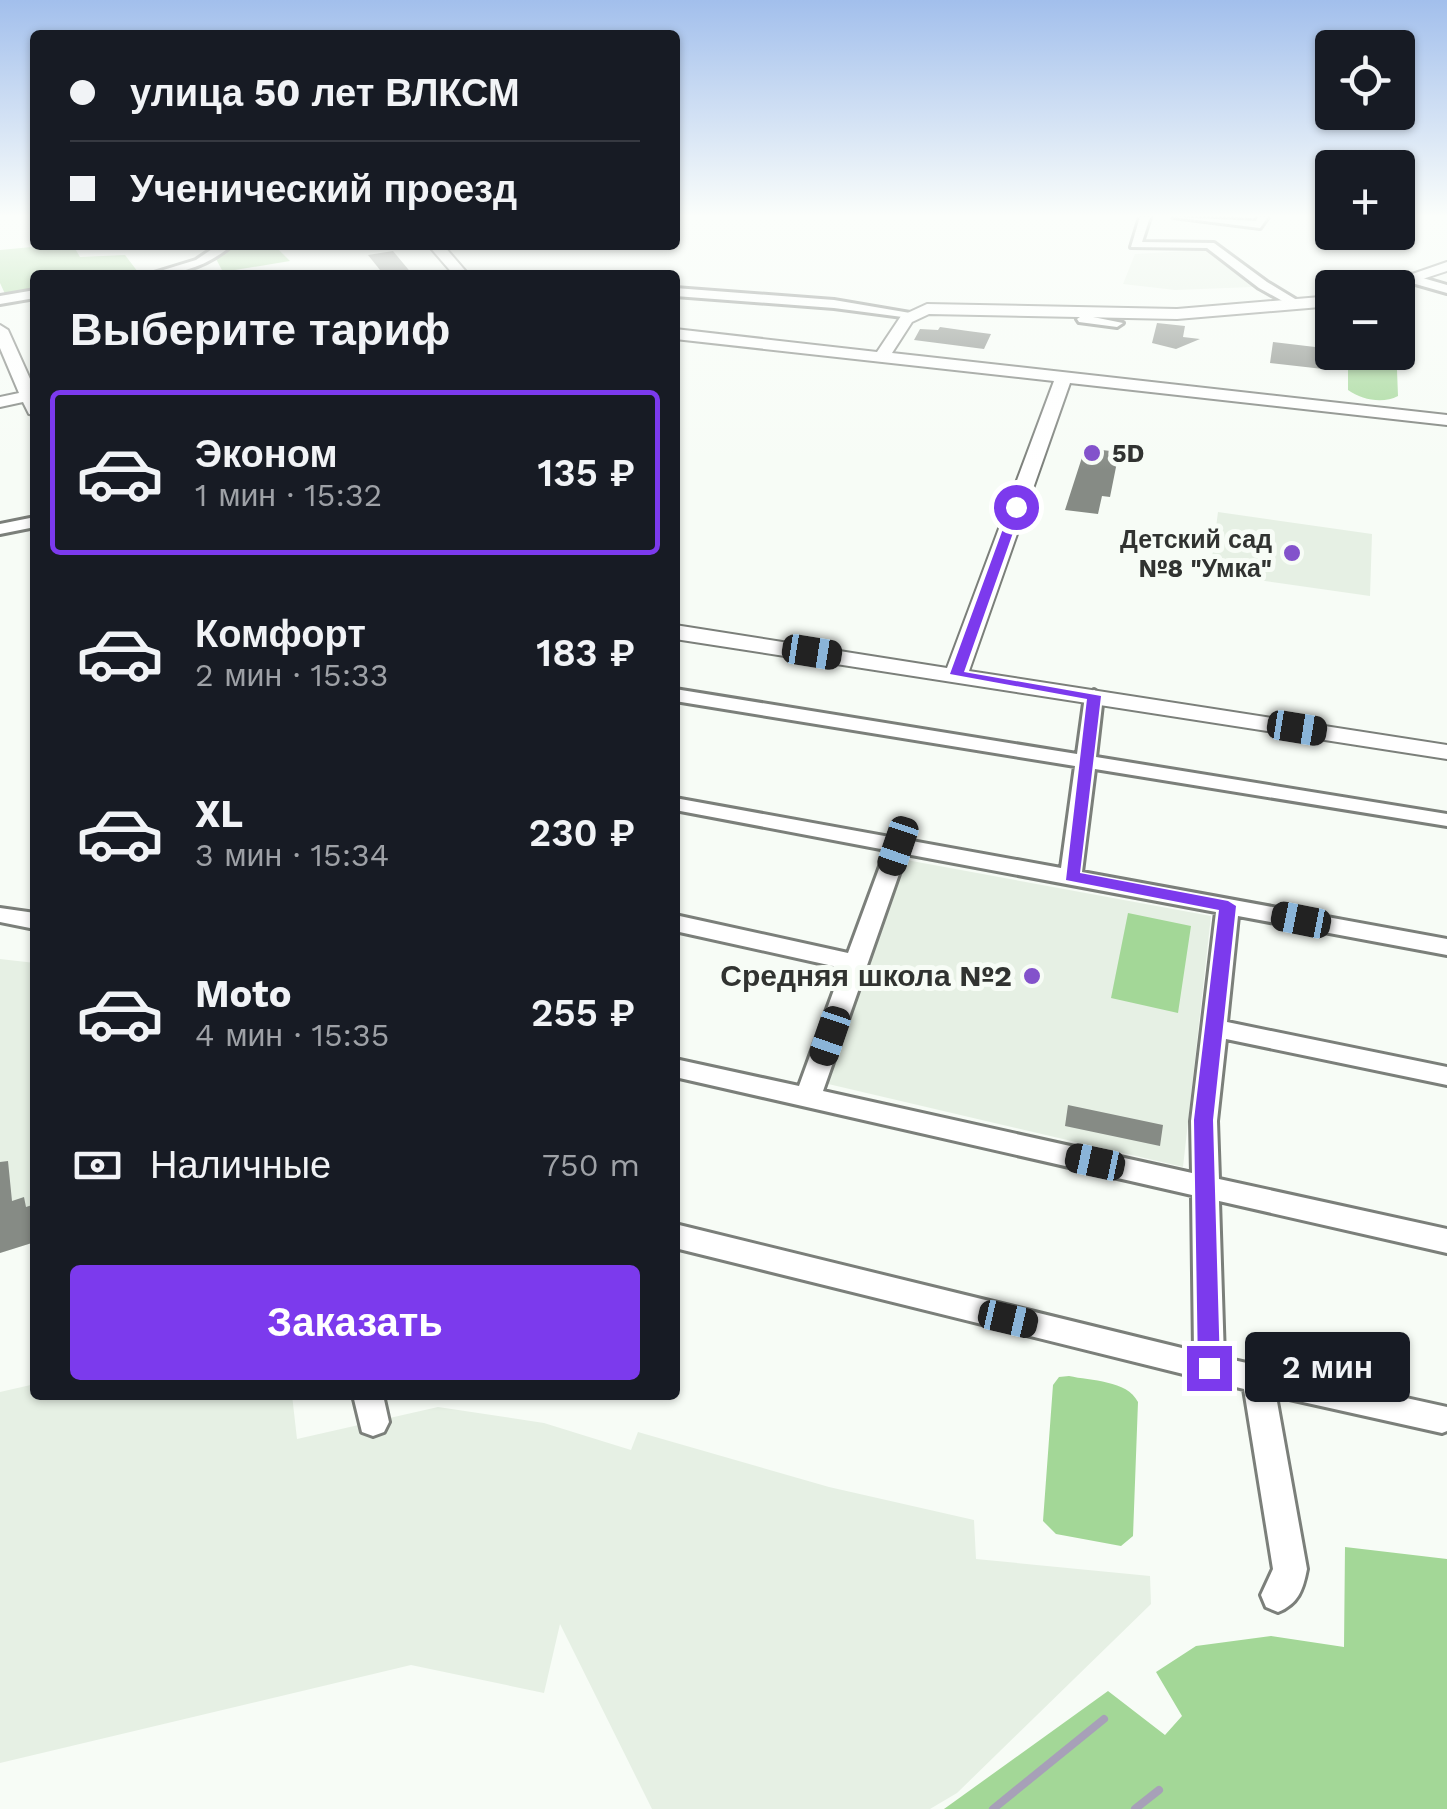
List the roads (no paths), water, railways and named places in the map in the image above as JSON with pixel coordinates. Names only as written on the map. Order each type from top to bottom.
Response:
[{"type":"main road","points":[[882,356],[910,314],[940,309],[1119,318],[1315,304]]},
{"type":"main road","points":[[0,330],[30,395]]},
{"type":"main road","points":[[680,335],[1447,420]]},
{"type":"main road","points":[[956,674],[1064,377]]},
{"type":"main road","points":[[0,402],[30,401]]},
{"type":"main road","points":[[680,633],[1447,752]]},
{"type":"street","points":[[797,301],[910,314]]},
{"type":"street","points":[[1291,301],[1299,306]]},
{"type":"street","points":[[1083,320],[1119,318],[1113,338]]},
{"type":"street","points":[[0,528],[30,523]]},
{"type":"street","points":[[680,696],[1447,820]]},
{"type":"street","points":[[1071,876],[1094,696]]},
{"type":"street","points":[[680,805],[1447,947]]},
{"type":"street","points":[[807,1100],[898,846]]},
{"type":"street","points":[[1209,1368],[1204,1120],[1228,906]]},
{"type":"street","points":[[0,914],[30,920]]},
{"type":"street","points":[[680,925],[856,963]]},
{"type":"street","points":[[1214,1028],[1447,1076]]},
{"type":"street","points":[[680,1069],[1447,1241]]},
{"type":"street","points":[[680,1237],[1209,1368],[1442,1419]]},
{"type":"street","points":[[1257,1378],[1290,1569],[1286,1585],[1278,1595]]},
{"type":"waterway","points":[[993,1809],[1104,1719]]},
{"type":"waterway","points":[[1135,1809],[1159,1790]]},
{"type":"place","name":"5D","points":[[1092,453]]},
{"type":"place","name":"Детский сад №8 \"Умка\"","points":[[1292,553]]},
{"type":"place","name":"Средняя школа №2","points":[[1032,976]]}]
